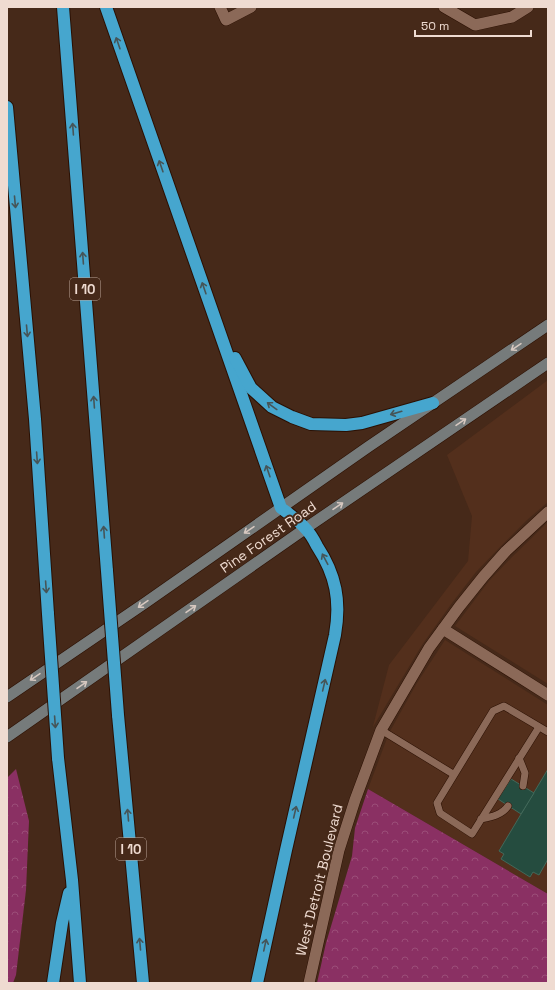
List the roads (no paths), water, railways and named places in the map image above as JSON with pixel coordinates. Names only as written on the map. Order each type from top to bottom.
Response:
[{"type":"highway","name":"I 10","points":[[63,7],[118,715],[144,983]]},
{"type":"highway","points":[[106,7],[281,508],[306,528],[326,560],[333,578],[338,600],[336,635],[257,983]]},
{"type":"highway","points":[[7,107],[35,419],[58,758],[72,880],[80,983]]},
{"type":"highway","points":[[217,325],[251,388],[272,407],[311,424],[346,425],[362,423],[433,403]]},
{"type":"highway","points":[[53,983],[62,924],[72,880]]},
{"type":"main road","name":"Pine Forest Road","points":[[7,697],[548,325]]},
{"type":"main road","name":"Pine Forest Road","points":[[7,737],[306,528],[548,363]]},
{"type":"street","points":[[220,7],[226,20],[251,7]]},
{"type":"street","points":[[444,7],[475,25],[512,17],[528,7]]},
{"type":"street","points":[[532,374],[548,370]]},
{"type":"street","name":"West Detroit Boulevard","points":[[309,983],[339,850],[355,800],[381,730],[422,661],[458,607],[506,552],[548,512]]},
{"type":"street","points":[[443,629],[548,695]]},
{"type":"lane","points":[[539,727],[472,834],[440,813],[437,802],[493,711],[504,706],[548,732]]},
{"type":"lane","points":[[381,730],[453,774]]},
{"type":"lane","points":[[519,758],[525,773],[522,786]]},
{"type":"lane","points":[[482,819],[496,816],[506,810],[508,806]]}]
